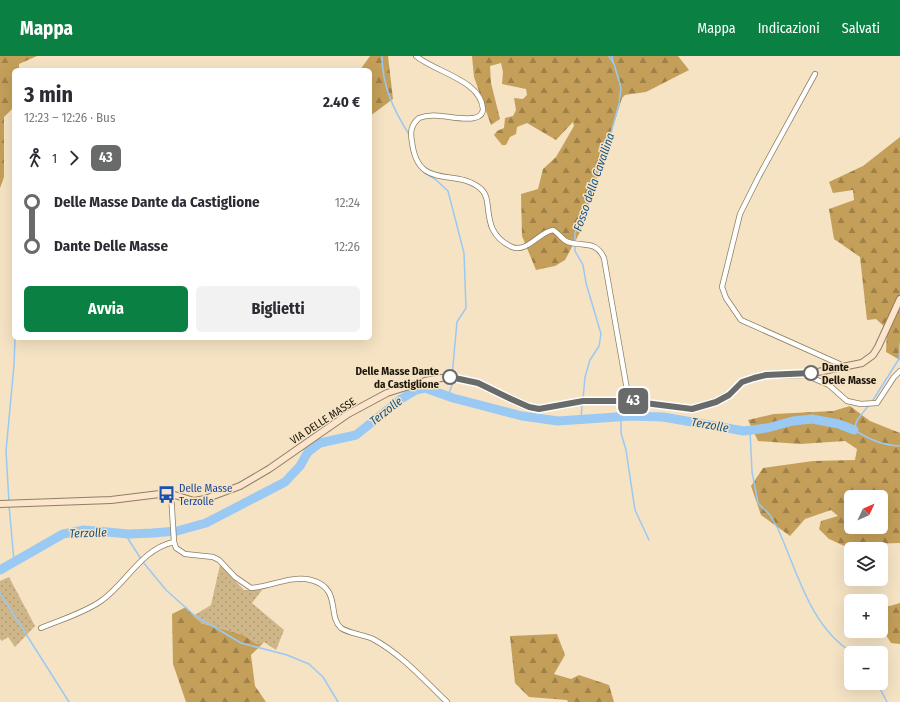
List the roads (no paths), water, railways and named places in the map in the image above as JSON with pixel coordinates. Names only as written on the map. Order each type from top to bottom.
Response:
[{"type":"street","points":[[416,56],[425,63],[472,87],[479,96],[483,109],[483,113],[479,117],[471,119],[432,115],[419,118],[412,128],[411,138],[417,161],[431,175],[466,182],[481,189],[484,193],[488,218],[495,233],[512,247],[518,248],[525,246],[548,231],[553,230],[569,242],[595,246],[604,258],[629,401]]},
{"type":"street","points":[[815,74],[740,214],[722,287],[726,298],[741,320],[847,367]]},
{"type":"street","name":"VIA DELLE MASSE","points":[[0,504],[111,500],[171,493],[194,501],[240,486],[269,469],[348,414],[387,393],[425,380],[458,378],[478,383],[529,407],[539,409],[583,401],[629,401],[692,409],[716,402],[729,395],[742,382],[754,378],[766,375],[808,374],[862,363],[873,355],[885,334],[900,299]]},
{"type":"street","points":[[808,374],[810,377],[829,385],[847,401],[861,404],[877,403],[894,377],[900,371]]},
{"type":"street","points":[[171,493],[174,541],[176,548],[182,553],[213,557],[219,560],[239,581],[251,588],[295,578],[312,580],[330,594],[333,599],[338,623],[341,628],[373,639],[391,651],[447,702]]},
{"type":"street","points":[[41,628],[102,600],[134,567],[163,544],[174,541]]},
{"type":"waterway","points":[[382,56],[384,78],[390,98],[410,136]]},
{"type":"waterway","name":"Fosso della Cavallina","points":[[575,242],[575,233],[594,181],[602,166],[619,104],[621,88],[614,64],[609,56]]},
{"type":"waterway","name":"Fosso della Cavallina","points":[[612,56],[613,62]]},
{"type":"waterway","points":[[416,163],[425,173],[435,179],[448,191],[464,253],[466,308],[457,322],[452,376]]},
{"type":"waterway","name":"Fosso della Cavallina","points":[[575,246],[575,251],[583,265],[586,283],[601,334],[599,346],[590,360],[585,377],[583,399]]},
{"type":"waterway","points":[[9,502],[6,451],[15,340]]},
{"type":"waterway","points":[[873,400],[899,359],[900,343]]},
{"type":"waterway","points":[[448,396],[452,385],[451,380]]},
{"type":"waterway","name":"Terzolle","points":[[0,570],[63,534],[84,530],[129,534],[152,533],[177,531],[206,523],[285,482],[300,466],[308,452],[320,443],[356,435],[401,399],[416,390],[425,388],[453,398],[522,416],[558,421],[631,416],[663,417],[744,431],[767,428],[793,421],[812,419],[839,424],[854,430]]},
{"type":"waterway","points":[[869,405],[857,420],[854,430],[876,441],[900,446]]},
{"type":"waterway","name":"Fosso della Cavallina","points":[[581,419],[582,406]]},
{"type":"waterway","points":[[621,417],[621,433],[626,450],[635,510],[649,540]]},
{"type":"waterway","points":[[750,430],[752,472],[758,503],[770,515],[778,529],[799,581],[816,614],[826,629],[844,646]]},
{"type":"waterway","points":[[9,505],[14,561]]},
{"type":"waterway","points":[[125,534],[141,559]]},
{"type":"waterway","points":[[143,562],[166,590],[194,615],[241,643],[287,655],[309,664],[323,677],[338,702]]},
{"type":"waterway","points":[[0,593],[69,702]]},
{"type":"waterway","points":[[881,690],[887,702]]},
{"type":"place","name":"Dante Delle Masse","points":[[811,373]]},
{"type":"place","name":"Delle Masse Dante da Castiglione","points":[[450,377]]},
{"type":"place","name":"Delle Masse Terzolle","points":[[166,494]]}]
